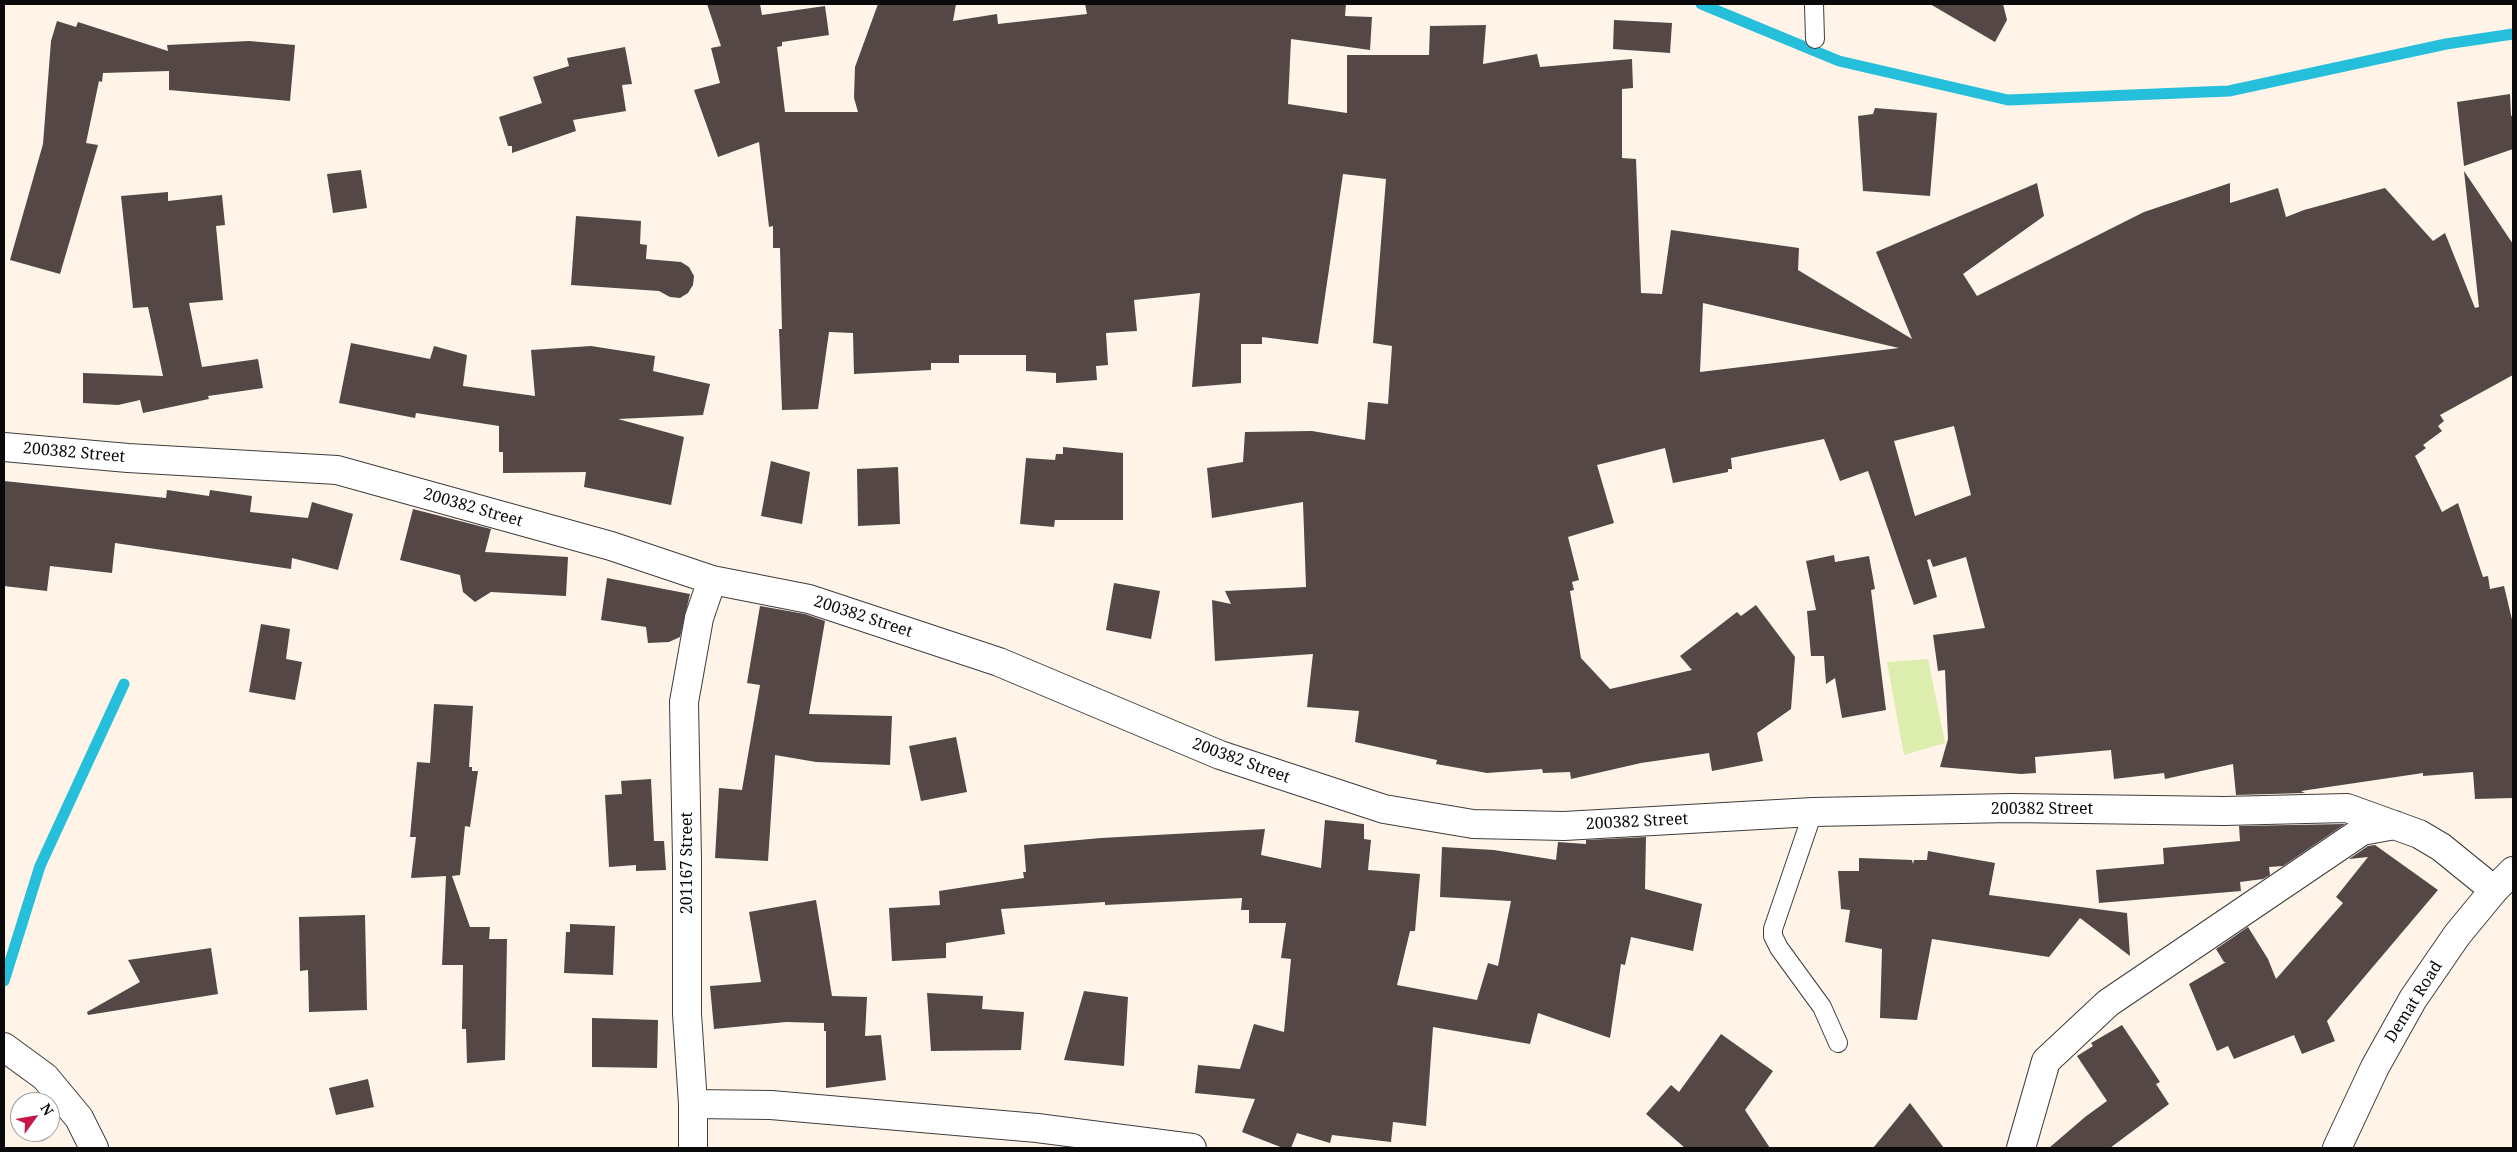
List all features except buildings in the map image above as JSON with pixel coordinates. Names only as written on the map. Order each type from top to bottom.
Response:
[{"type":"street","name":"200382 Street","points":[[4,447],[128,458],[337,470],[611,546],[712,580],[809,598],[999,662],[1220,755],[1384,809],[1473,824],[1564,826],[1813,812],[2011,808],[2224,811],[2348,808],[2419,834],[2441,847],[2494,890]]},
{"type":"street","name":"201167 Street","points":[[693,1148],[693,1104],[687,1014],[684,702],[700,618],[712,580]]},
{"type":"street","points":[[2021,1148],[2046,1061],[2108,1003],[2362,831],[2395,825]]},
{"type":"street","name":"Demat Road","points":[[2337,1148],[2375,1067],[2413,999],[2457,935],[2494,890],[2513,871]]},
{"type":"street","points":[[4,1047],[46,1076],[79,1118],[94,1148]]},
{"type":"street","points":[[693,1104],[771,1105],[1037,1128],[1192,1148]]},
{"type":"lane","points":[[1814,4],[1815,39]]},
{"type":"lane","points":[[1813,812],[1773,929],[1773,936],[1779,948],[1822,1007],[1838,1043]]},
{"type":"green space","points":[[1928,659],[1945,743],[1904,755],[1887,662]]},
{"type":"waterway","points":[[1701,4],[1839,61],[2008,100],[2229,91],[2446,44],[2513,34]]},
{"type":"waterway","points":[[4,981],[40,866],[124,684]]}]
